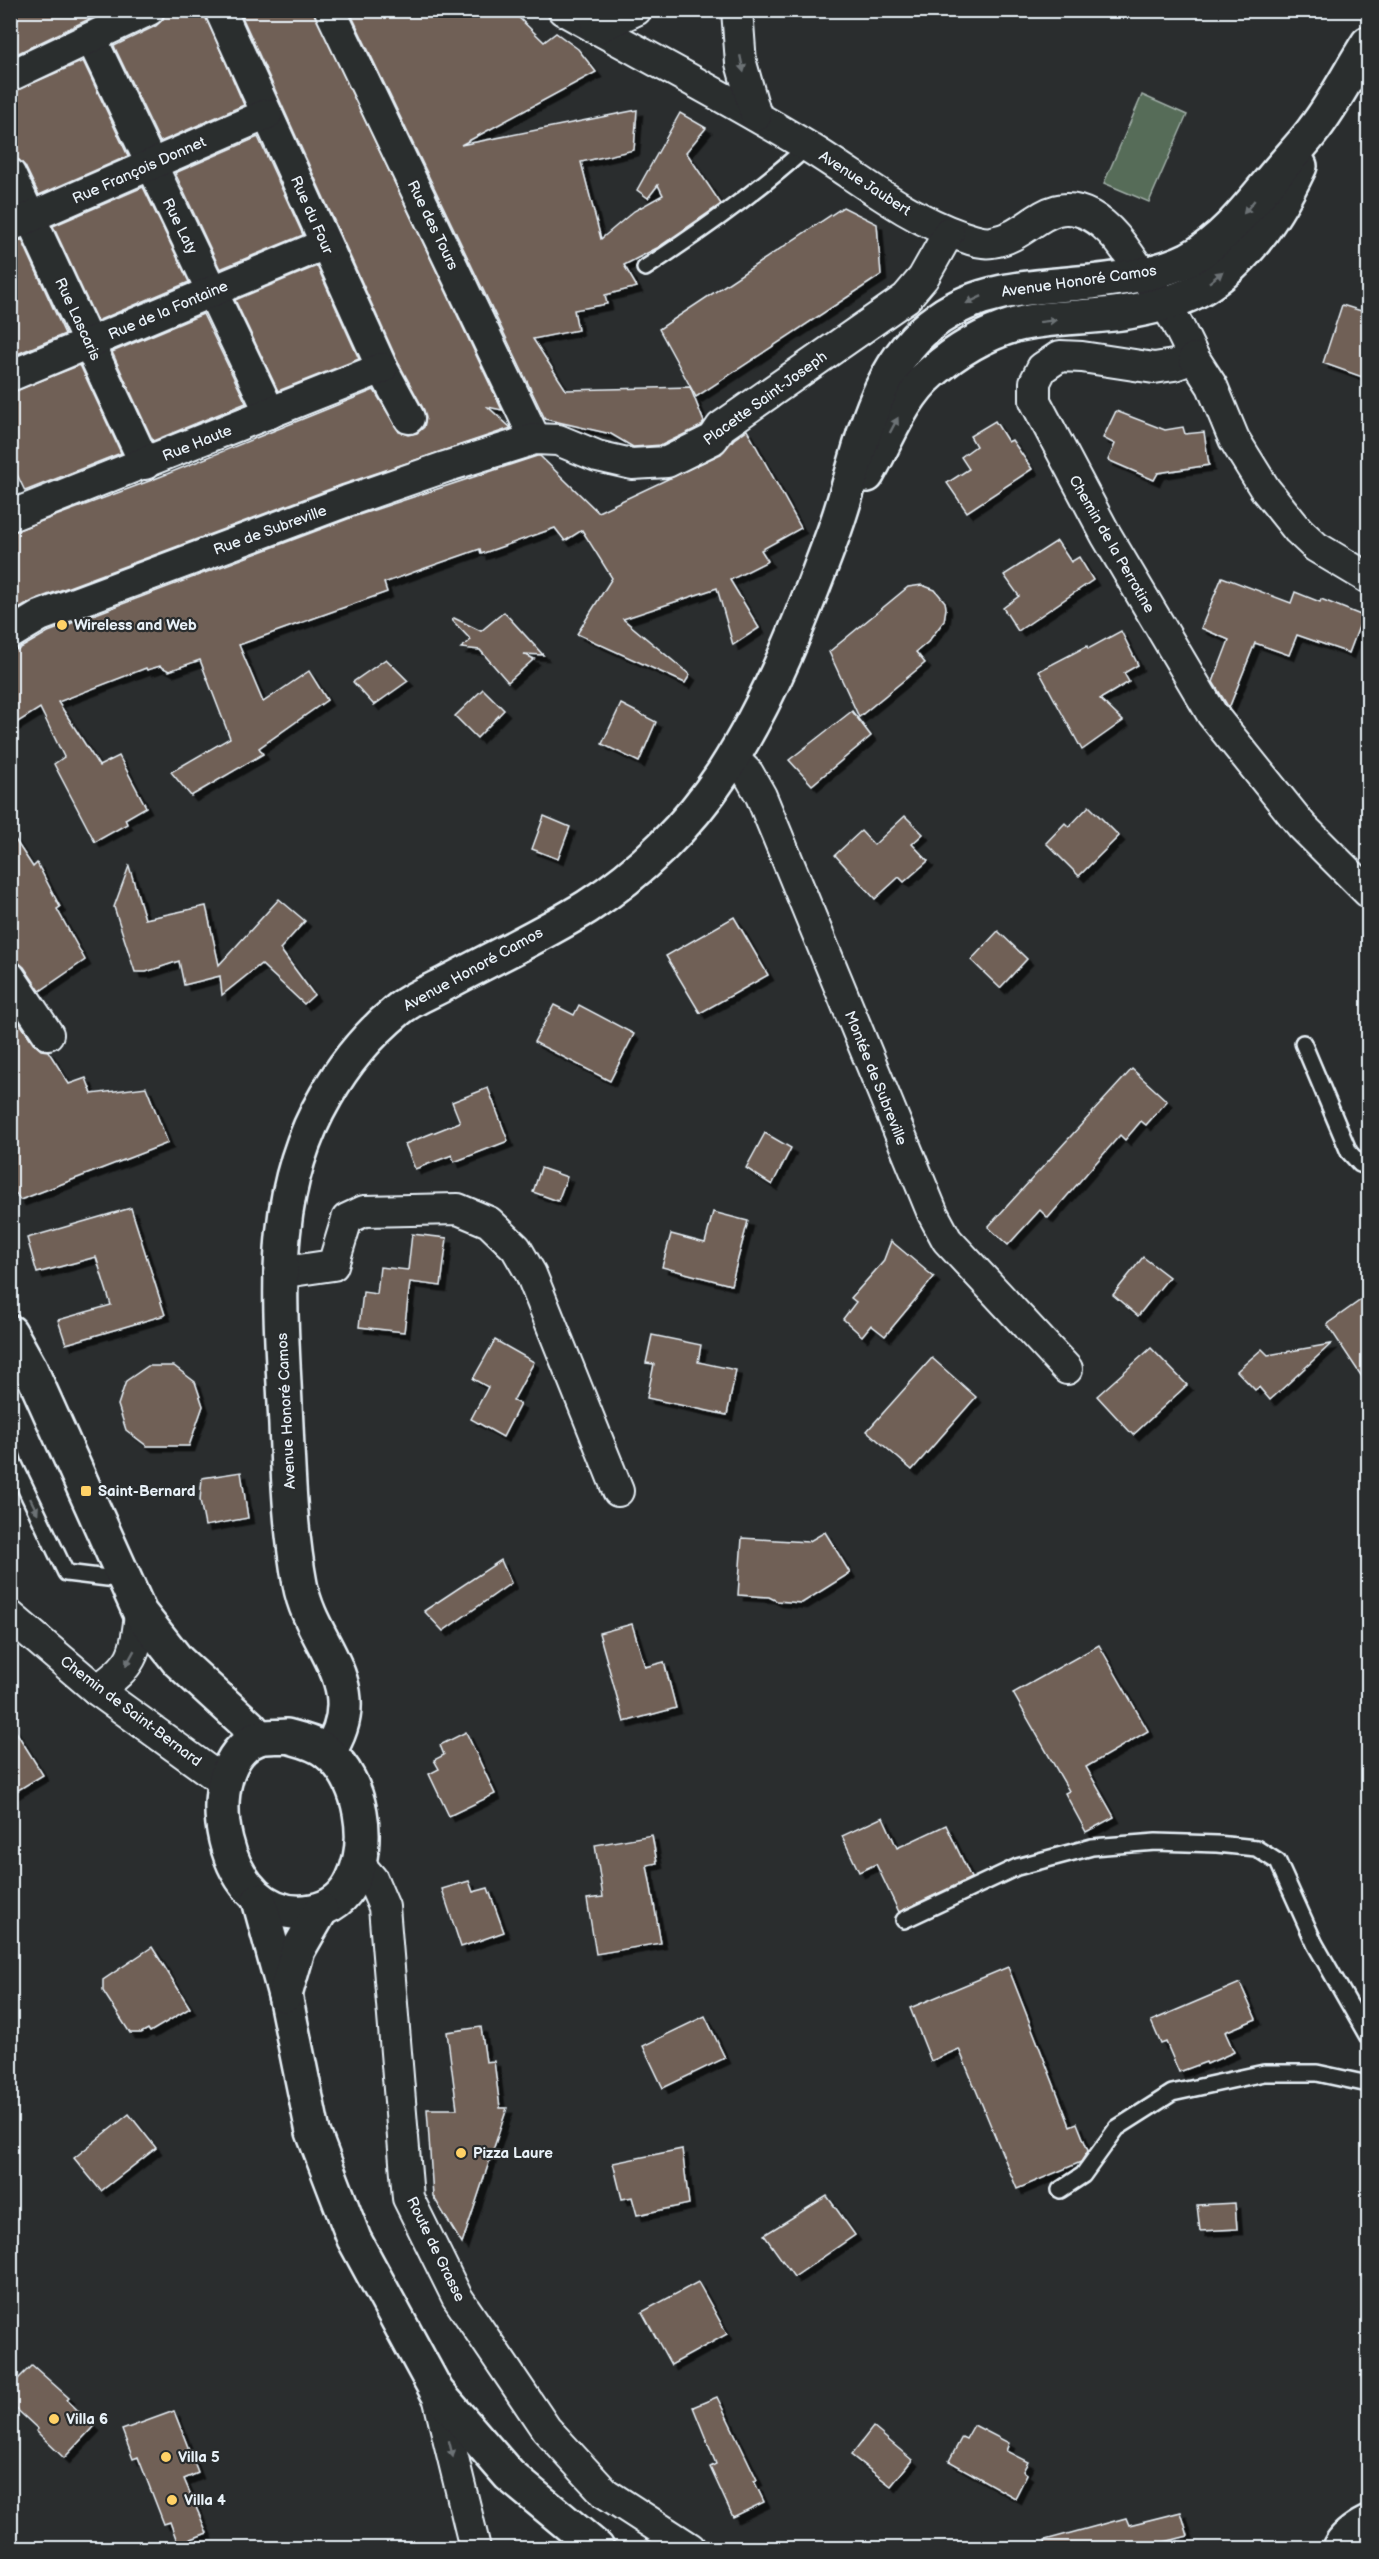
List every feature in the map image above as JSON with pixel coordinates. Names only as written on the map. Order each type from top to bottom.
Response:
[{"type":"street","points":[[10,76],[149,10]]},
{"type":"street","name":"Rue du Four","points":[[220,10],[382,368],[409,418]]},
{"type":"street","name":"Rue des Tours","points":[[330,10],[535,439]]},
{"type":"street","name":"Avenue Jaubert","points":[[563,10],[756,116],[903,210],[949,232],[977,242],[992,242],[1013,235],[1050,211],[1064,208],[1093,217],[1118,238],[1153,289]]},
{"type":"street","points":[[596,29],[636,10]]},
{"type":"street","points":[[737,10],[741,63],[756,116]]},
{"type":"street","name":"Rue Laty","points":[[91,38],[150,166],[270,413]]},
{"type":"street","name":"Avenue Honoré Camos","points":[[328,1753],[336,1740],[344,1703],[341,1678],[301,1591],[290,1506],[279,1273],[285,1212],[295,1164],[309,1125],[348,1062],[401,1007],[589,906],[647,861],[693,815],[732,757],[767,695],[834,531],[904,405],[930,373],[959,351],[985,337],[1016,325],[1131,312],[1153,289],[1201,289],[1234,262],[1264,230],[1299,167],[1314,130],[1366,51]]},
{"type":"street","name":"Rue François Donnet","points":[[20,222],[267,114]]},
{"type":"street","name":"Rue Lascaris","points":[[10,174],[20,222],[90,343],[145,464]]},
{"type":"street","name":"Placette Saint-Joseph","points":[[535,439],[558,440],[597,456],[632,464],[667,462],[676,458],[713,439],[721,427],[906,298],[923,278],[949,232]]},
{"type":"street","name":"Rue de la Fontaine","points":[[10,376],[325,244]]},
{"type":"street","points":[[1153,289],[1212,386],[1234,438],[1264,489],[1298,530],[1317,547],[1368,578]]},
{"type":"street","name":"Chemin de la Perrotine","points":[[1194,358],[1174,365],[1154,368],[1060,356],[1042,368],[1035,382],[1035,401],[1106,536],[1212,714],[1302,826],[1368,892]]},
{"type":"street","name":"Rue Haute","points":[[14,505],[145,464],[382,368]]},
{"type":"street","name":"Rue de Subreville","points":[[10,634],[40,616],[336,505],[535,439]]},
{"type":"street","name":"Montée de Subreville","points":[[732,757],[748,773],[761,796],[920,1183],[947,1240],[1067,1370]]},
{"type":"street","points":[[10,977],[48,1035]]},
{"type":"street","points":[[279,1273],[333,1265],[347,1219],[364,1211],[458,1209],[489,1222],[516,1248],[531,1274],[618,1491]]},
{"type":"street","points":[[10,1332],[30,1368],[140,1612],[178,1661],[259,1738]]},
{"type":"street","points":[[98,1690],[117,1676],[130,1661],[137,1643],[140,1612]]},
{"type":"street","name":"Chemin de Saint-Bernard","points":[[10,1616],[98,1690],[224,1782]]},
{"type":"street","points":[[259,1900],[279,1910],[300,1913],[321,1910],[341,1899],[352,1882],[359,1864],[362,1827],[355,1796],[347,1775],[328,1753],[309,1742],[286,1736],[259,1738],[241,1751],[224,1782],[222,1804],[224,1833],[233,1863],[259,1900],[285,1995],[313,2132],[354,2240],[437,2392],[509,2475],[597,2548]]},
{"type":"street","name":"Route de Grasse","points":[[359,1864],[372,1879],[384,1907],[408,2198],[458,2297],[546,2429],[605,2493],[690,2548]]},
{"type":"street","points":[[285,1995],[298,1950],[321,1910]]},
{"type":"street","points":[[437,2392],[475,2548]]},
{"type":"street","points":[[1339,2548],[1356,2529],[1368,2523]]},
{"type":"lane","points":[[645,268],[706,227],[775,175],[807,147]]},
{"type":"lane","points":[[1303,1043],[1349,1152],[1360,1164],[1368,1167]]},
{"type":"lane","points":[[10,1452],[66,1573],[124,1580]]},
{"type":"lane","points":[[904,1920],[1017,1867],[1092,1847],[1156,1842],[1256,1848],[1278,1862],[1315,1944],[1368,2037]]},
{"type":"lane","points":[[1060,2190],[1083,2175],[1117,2128],[1172,2093],[1264,2073],[1317,2073],[1368,2084]]},
{"type":"green space","points":[[1142,95],[1187,115],[1149,202],[1104,183]]},
{"type":"building","points":[[10,10],[108,10],[10,57]]},
{"type":"building","points":[[166,10],[203,10],[244,105],[160,142],[114,46],[156,26],[163,19]]},
{"type":"building","points":[[239,10],[313,10],[502,410],[488,407],[511,428],[341,485],[34,600],[10,614],[10,533],[152,480],[374,390],[399,432],[408,435],[417,433],[424,427],[426,418],[424,410],[397,360]]},
{"type":"building","points":[[349,10],[511,10],[544,42],[556,33],[578,49],[596,72],[461,145],[637,110],[634,150],[581,162],[601,239],[634,211],[663,195],[658,185],[648,198],[637,190],[680,113],[706,128],[686,152],[721,204],[657,248],[624,265],[637,287],[605,295],[607,304],[574,310],[578,330],[533,339],[566,390],[690,387],[704,422],[701,426],[662,445],[633,447],[611,434],[545,419]]},
{"type":"building","points":[[83,61],[128,156],[39,195],[25,166],[19,160],[10,157],[10,93]]},
{"type":"building","points":[[258,137],[303,235],[220,269],[175,173]]},
{"type":"building","points":[[143,187],[189,282],[97,321],[53,226]]},
{"type":"building","points":[[843,207],[877,224],[881,275],[696,397],[659,329]]},
{"type":"building","points":[[22,240],[65,334],[10,357],[10,243]]},
{"type":"building","points":[[317,266],[359,359],[278,391],[235,300]]},
{"type":"building","points":[[1342,305],[1368,313],[1368,379],[1323,363]]},
{"type":"building","points":[[203,314],[246,403],[153,441],[112,352]]},
{"type":"building","points":[[80,365],[121,453],[25,491],[10,460],[10,393]]},
{"type":"building","points":[[1116,411],[1165,430],[1183,427],[1185,434],[1204,432],[1209,465],[1158,473],[1154,480],[1108,460],[1115,444],[1103,438]]},
{"type":"building","points":[[995,421],[1008,442],[1012,440],[1032,469],[967,512],[947,483],[969,469],[961,457],[976,446],[970,436]]},
{"type":"building","points":[[747,430],[801,528],[761,550],[768,561],[730,580],[759,628],[733,645],[717,588],[623,619],[690,675],[685,683],[577,634],[612,578],[582,530],[565,541],[555,528],[481,554],[480,549],[384,583],[387,592],[239,645],[263,702],[309,671],[327,700],[259,748],[263,754],[191,796],[171,772],[230,738],[200,660],[169,671],[160,666],[147,670],[146,668],[58,702],[99,766],[119,756],[146,807],[125,819],[127,824],[95,842],[54,764],[64,757],[40,708],[10,727],[10,651],[19,649],[48,632],[353,517],[537,456],[540,456],[598,512],[721,454],[734,439]]},
{"type":"building","points":[[1057,541],[1071,562],[1079,557],[1093,580],[1018,631],[1003,608],[1019,596],[1004,575]]},
{"type":"building","points":[[1222,577],[1291,603],[1295,592],[1320,602],[1321,599],[1363,616],[1349,653],[1297,635],[1289,655],[1255,643],[1229,708],[1213,682],[1229,640],[1201,628]]},
{"type":"building","points":[[922,585],[935,590],[945,602],[946,608],[944,621],[928,642],[916,652],[925,663],[859,717],[829,652],[908,587]]},
{"type":"building","points":[[504,612],[543,655],[524,654],[534,659],[508,682],[480,650],[461,648],[471,640],[452,620],[454,618],[481,631]]},
{"type":"building","points":[[1121,631],[1138,665],[1124,673],[1129,682],[1100,699],[1123,721],[1082,750],[1039,671]]},
{"type":"building","points":[[386,659],[408,681],[374,705],[353,682]]},
{"type":"building","points":[[483,689],[504,710],[477,738],[455,716]]},
{"type":"building","points":[[621,704],[656,722],[639,762],[602,744]]},
{"type":"building","points":[[852,711],[871,736],[812,785],[789,760]]},
{"type":"building","points":[[1089,806],[1119,836],[1079,876],[1046,843],[1065,823],[1069,827]]},
{"type":"building","points":[[544,816],[570,827],[558,859],[532,849]]},
{"type":"building","points":[[905,816],[923,834],[912,844],[928,861],[904,882],[899,877],[875,899],[835,855],[861,831],[874,845]]},
{"type":"building","points":[[10,832],[33,867],[37,863],[60,907],[57,909],[85,960],[40,991],[24,967],[10,960]]},
{"type":"building","points":[[129,866],[145,919],[206,906],[219,965],[279,899],[305,921],[280,949],[314,995],[304,1004],[261,964],[222,995],[220,976],[184,985],[179,961],[146,972],[135,972],[114,907]]},
{"type":"building","points":[[734,917],[768,975],[700,1013],[666,956]]},
{"type":"building","points":[[998,931],[1027,959],[1000,988],[971,960]]},
{"type":"building","points":[[554,1005],[574,1015],[579,1005],[634,1034],[610,1081],[534,1042]]},
{"type":"building","points":[[10,1009],[34,1044],[41,1050],[48,1051],[69,1084],[86,1078],[92,1094],[146,1087],[168,1143],[20,1200],[10,1185]]},
{"type":"building","points":[[1132,1069],[1167,1101],[1146,1125],[1141,1121],[1125,1140],[1120,1135],[1048,1218],[1040,1210],[1008,1245],[988,1227]]},
{"type":"building","points":[[488,1088],[508,1141],[454,1162],[452,1155],[415,1169],[405,1144],[460,1122],[452,1102]]},
{"type":"building","points":[[765,1133],[791,1148],[772,1185],[746,1168]]},
{"type":"building","points":[[541,1168],[567,1177],[558,1201],[533,1192]]},
{"type":"building","points":[[131,1208],[165,1315],[66,1344],[58,1320],[111,1305],[96,1257],[37,1273],[27,1238]]},
{"type":"building","points":[[713,1212],[748,1221],[731,1285],[662,1267],[671,1234],[705,1243]]},
{"type":"building","points":[[412,1234],[447,1238],[441,1286],[410,1282],[404,1332],[359,1327],[363,1292],[377,1294],[380,1267],[408,1270]]},
{"type":"building","points":[[891,1241],[934,1277],[885,1336],[871,1325],[862,1336],[843,1319],[856,1302],[851,1298],[883,1262]]},
{"type":"building","points":[[1143,1257],[1169,1277],[1138,1316],[1113,1295]]},
{"type":"building","points":[[1368,1295],[1368,1386],[1327,1324]]},
{"type":"building","points":[[652,1335],[701,1345],[698,1362],[736,1370],[727,1415],[647,1398],[654,1364],[646,1363]]},
{"type":"building","points":[[495,1340],[534,1362],[513,1401],[520,1404],[503,1437],[471,1419],[488,1387],[473,1379]]},
{"type":"building","points":[[1331,1344],[1270,1400],[1259,1387],[1255,1390],[1237,1371],[1262,1349],[1268,1355]]},
{"type":"building","points":[[1151,1348],[1187,1385],[1133,1435],[1097,1396]]},
{"type":"building","points":[[932,1358],[976,1397],[912,1470],[867,1431]]},
{"type":"building","points":[[148,1366],[174,1366],[195,1382],[203,1406],[189,1446],[147,1446],[126,1430],[118,1405],[126,1381]]},
{"type":"building","points":[[241,1472],[248,1518],[205,1526],[200,1500],[202,1478]]},
{"type":"building","points":[[825,1532],[850,1573],[802,1603],[777,1601],[769,1597],[738,1595],[742,1538],[808,1542]]},
{"type":"building","points":[[501,1560],[511,1583],[443,1631],[424,1611]]},
{"type":"building","points":[[632,1624],[645,1667],[664,1662],[676,1708],[624,1722],[599,1633]]},
{"type":"building","points":[[1099,1645],[1148,1731],[1086,1767],[1114,1817],[1086,1832],[1065,1793],[1069,1791],[1013,1693]]},
{"type":"building","points":[[10,1722],[43,1775],[10,1795]]},
{"type":"building","points":[[466,1732],[495,1794],[449,1816],[429,1774],[439,1769],[434,1760],[444,1755],[440,1745]]},
{"type":"building","points":[[883,1817],[897,1848],[946,1825],[971,1878],[899,1912],[876,1864],[859,1872],[842,1836]]},
{"type":"building","points":[[652,1835],[657,1863],[647,1865],[661,1943],[596,1954],[587,1899],[603,1897],[595,1845]]},
{"type":"building","points":[[469,1881],[473,1892],[488,1888],[504,1932],[461,1947],[442,1889]]},
{"type":"building","points":[[152,1947],[190,2008],[150,2032],[148,2029],[141,2033],[130,2033],[103,1991],[103,1980]]},
{"type":"building","points":[[1008,1967],[1070,2126],[1077,2123],[1088,2151],[1081,2162],[1017,2189],[959,2049],[931,2061],[910,2008]]},
{"type":"building","points":[[1240,1983],[1256,2019],[1225,2032],[1234,2052],[1207,2064],[1206,2062],[1179,2072],[1166,2042],[1161,2044],[1151,2021]]},
{"type":"building","points":[[705,2016],[725,2058],[663,2088],[643,2046]]},
{"type":"building","name":"Pizza Laure","points":[[481,2027],[486,2062],[494,2061],[500,2108],[507,2108],[462,2244],[433,2196],[427,2109],[457,2109],[447,2032]]},
{"type":"building","points":[[129,2114],[156,2148],[101,2191],[74,2158]]},
{"type":"building","points":[[682,2149],[689,2204],[637,2215],[632,2197],[622,2199],[613,2163]]},
{"type":"building","points":[[827,2196],[855,2235],[794,2277],[764,2235]]},
{"type":"building","points":[[1235,2203],[1237,2229],[1200,2231],[1197,2205]]},
{"type":"building","points":[[698,2282],[727,2334],[671,2365],[642,2312]]},
{"type":"building","points":[[32,2365],[69,2398],[67,2400],[94,2426],[64,2458],[10,2403],[10,2387]]},
{"type":"building","points":[[717,2397],[757,2480],[754,2481],[764,2502],[733,2517],[710,2467],[716,2464],[693,2407]]},
{"type":"building","points":[[174,2411],[198,2473],[184,2479],[207,2533],[178,2544],[170,2522],[164,2524],[138,2457],[133,2459],[122,2430]]},
{"type":"building","points":[[974,2425],[1009,2443],[1006,2451],[1028,2462],[1023,2471],[1027,2474],[1015,2498],[949,2461],[962,2437],[966,2439]]},
{"type":"building","points":[[873,2427],[912,2460],[891,2486],[851,2455]]},
{"type":"building","points":[[1181,2512],[1188,2536],[1164,2542],[1165,2548],[1046,2548],[1045,2540],[1126,2518],[1129,2525]]},
{"type":"place","name":"Wireless and Web","points":[[62,625]]},
{"type":"place","name":"Saint-Bernard","points":[[86,1491]]},
{"type":"place","name":"Pizza Laure","points":[[461,2153]]},
{"type":"place","name":"Villa 6","points":[[54,2419]]},
{"type":"place","name":"Villa 5","points":[[166,2457]]},
{"type":"place","name":"Villa 4","points":[[172,2500]]}]
